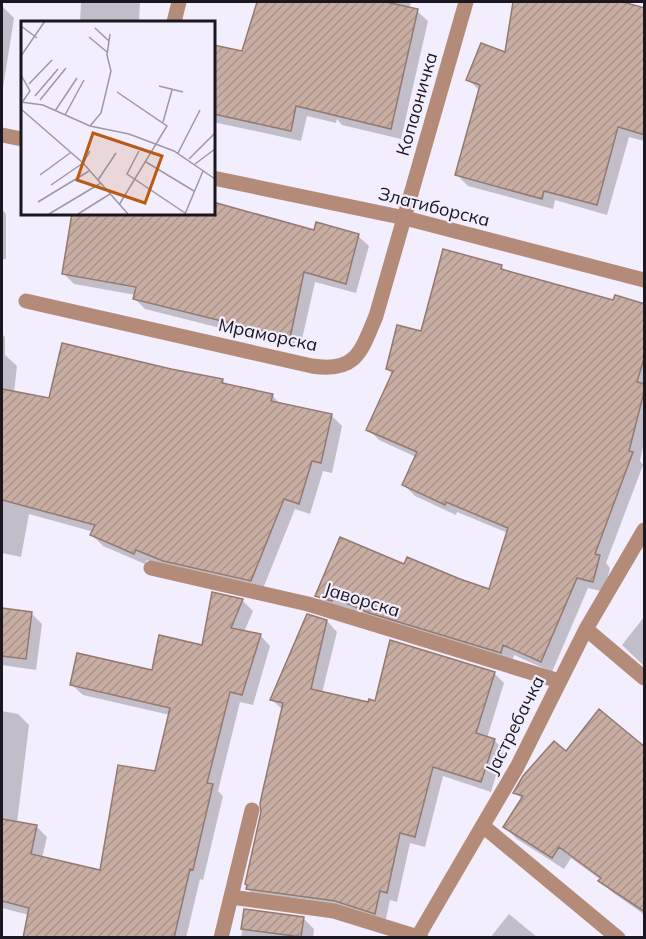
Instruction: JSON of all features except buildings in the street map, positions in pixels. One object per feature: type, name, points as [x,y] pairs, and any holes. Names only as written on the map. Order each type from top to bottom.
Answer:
[{"type":"street","points":[[174,21],[179,2]]},
{"type":"street","name":"Копаоничка","points":[[405,218],[466,2]]},
{"type":"street","points":[[2,135],[21,139]]},
{"type":"street","name":"Златиборска","points":[[214,178],[405,218],[645,280]]},
{"type":"street","name":"Мраморска","points":[[26,301],[312,366],[341,367],[351,361],[363,347],[376,316],[405,218]]},
{"type":"street","name":"Јастребачка","points":[[419,937],[517,767],[586,628],[645,530]]},
{"type":"street","name":"Јаворска","points":[[151,568],[308,604],[559,681]]},
{"type":"street","points":[[586,628],[645,678]]},
{"type":"street","points":[[221,938],[252,810]]},
{"type":"street","points":[[483,826],[618,938]]},
{"type":"street","points":[[231,897],[334,911],[419,937]]}]
